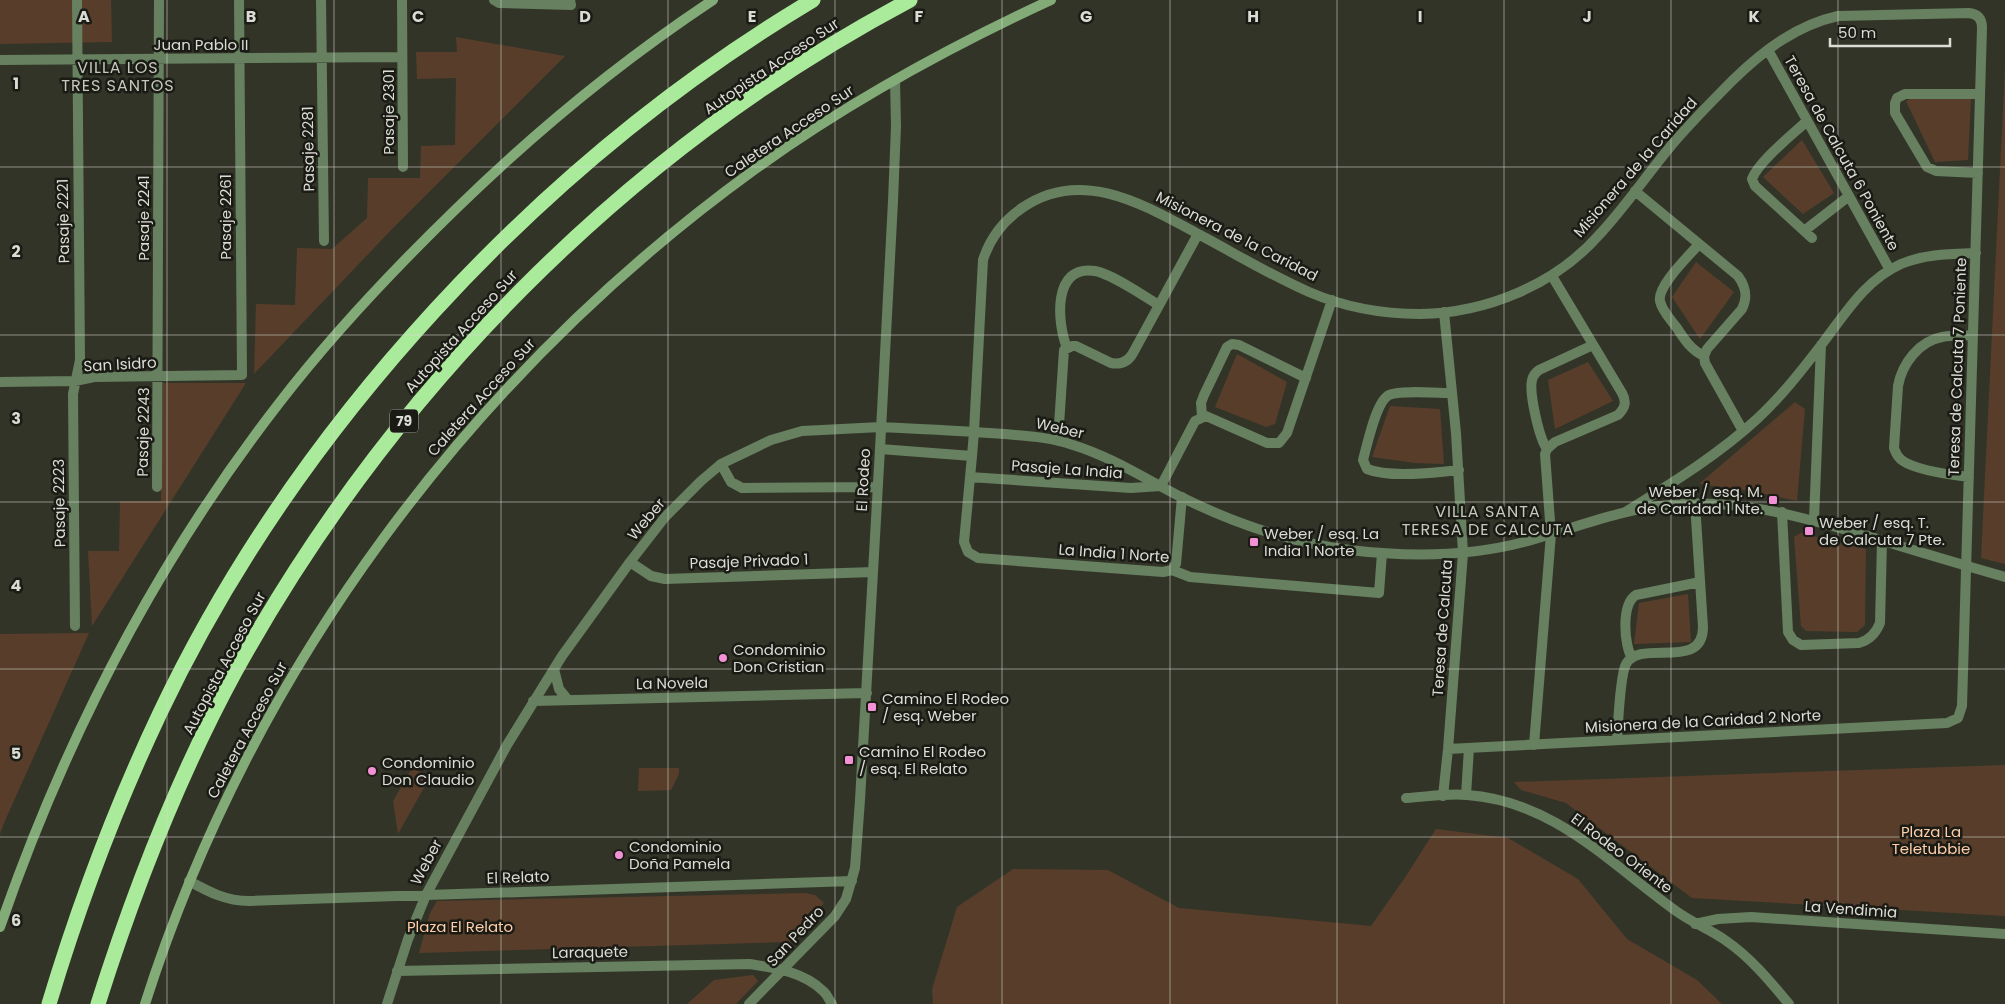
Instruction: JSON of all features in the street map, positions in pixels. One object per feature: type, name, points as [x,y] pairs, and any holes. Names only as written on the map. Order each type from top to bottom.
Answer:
[{"type":"highway","name":"Autopista Acceso Sur","points":[[49,1004],[76,915],[96,860],[160,712],[234,577],[274,515],[362,395],[429,317],[516,227],[562,185],[609,144],[700,74],[813,0]]},
{"type":"highway","name":"Autopista Acceso Sur","points":[[98,1004],[133,900],[155,846],[187,772],[234,675],[284,588],[312,544],[382,449],[436,382],[498,313],[563,250],[623,196],[713,124],[760,91],[856,30],[910,0]]},
{"type":"main road","points":[[0,928],[52,791],[105,679],[134,624],[192,528],[280,402],[330,341],[390,275],[481,184],[605,78],[713,0]]},
{"type":"main road","name":"Caletera Acceso Sur","points":[[145,1004],[165,943],[189,882],[242,770],[284,691],[323,626],[393,523],[478,419],[562,332],[674,231],[722,194],[785,149],[895,80],[973,38],[1051,0]]},
{"type":"street","name":"Pasaje 2221","points":[[76,381],[80,360],[77,0]]},
{"type":"street","name":"Pasaje 2241","points":[[158,376],[159,0]]},
{"type":"street","name":"Pasaje 2261","points":[[239,0],[242,375]]},
{"type":"street","name":"Pasaje 2281","points":[[320,0],[324,241]]},
{"type":"street","name":"Pasaje 2301","points":[[402,0],[403,167]]},
{"type":"street","points":[[494,0],[499,3],[571,5],[570,0]]},
{"type":"street","name":"Misionera de la Caridad","points":[[968,552],[964,536],[974,432],[983,260],[991,240],[1006,220],[1026,205],[1063,192],[1092,191],[1121,196],[1136,201],[1291,284],[1332,300],[1382,311],[1416,314],[1444,312],[1500,299],[1527,289],[1552,276],[1574,259],[1593,242],[1672,144],[1696,118],[1743,70],[1790,34],[1806,26],[1838,16],[1969,13],[1979,18]]},
{"type":"street","name":"Teresa de Calcuta 7 Poniente","points":[[1958,718],[1962,706],[1976,254],[1982,24],[1979,18]]},
{"type":"street","name":"Teresa de Calcuta 6 Poniente","points":[[1768,50],[1890,270]]},
{"type":"street","name":"Juan Pablo II","points":[[0,60],[402,57]]},
{"type":"street","name":"El Rodeo","points":[[852,881],[857,854],[874,572],[893,192],[895,80]]},
{"type":"street","points":[[1978,173],[1936,171],[1928,167],[1898,119],[1894,108],[1897,98],[1905,94],[1980,94]]},
{"type":"street","points":[[1807,122],[1772,153],[1752,179],[1755,186],[1808,234],[1849,196]]},
{"type":"street","points":[[1635,191],[1738,276],[1745,288],[1746,295],[1742,309],[1707,349],[1704,356],[1705,363],[1743,431]]},
{"type":"street","points":[[1058,440],[1063,354],[1067,348],[1076,346],[1111,363],[1116,364],[1127,361],[1198,234]]},
{"type":"street","points":[[1699,244],[1664,285],[1660,295],[1661,304],[1687,343],[1693,350],[1704,356]]},
{"type":"street","points":[[1627,511],[1687,473],[1743,431],[1774,402],[1854,301],[1876,279],[1901,264],[1926,256],[1976,254]]},
{"type":"street","points":[[1067,348],[1061,325],[1061,296],[1064,285],[1076,274],[1089,270],[1097,271],[1159,305]]},
{"type":"street","points":[[1534,745],[1551,534],[1545,460],[1547,449],[1555,442],[1618,414],[1624,406],[1622,393],[1552,276]]},
{"type":"street","points":[[1161,486],[1192,425],[1202,416],[1210,416],[1267,443],[1279,443],[1287,433],[1332,300]]},
{"type":"street","name":"Teresa de Calcuta","points":[[1443,796],[1462,553],[1458,470],[1444,312]]},
{"type":"street","points":[[1969,477],[1943,474],[1907,464],[1899,458],[1894,448],[1898,386],[1906,362],[1925,344],[1934,339],[1948,336],[1973,335]]},
{"type":"street","points":[[1202,416],[1201,403],[1204,395],[1229,345],[1236,344],[1306,378]]},
{"type":"street","points":[[1547,449],[1538,430],[1532,385],[1533,377],[1539,370],[1593,345]]},
{"type":"street","points":[[1814,520],[1821,345]]},
{"type":"street","name":"San Isidro","points":[[0,382],[76,381],[94,377],[242,375]]},
{"type":"street","name":"Pasaje 2243","points":[[157,487],[158,376]]},
{"type":"street","name":"Pasaje 2223","points":[[75,626],[73,394],[76,381]]},
{"type":"street","points":[[1452,393],[1398,393],[1386,396],[1380,405],[1362,460],[1367,470],[1384,472],[1427,473],[1458,470]]},
{"type":"street","name":"Weber","points":[[386,1004],[426,895],[486,782],[533,701],[630,562],[665,517],[721,464],[771,440],[802,431],[881,427],[974,432],[1058,440],[1108,459],[1182,497],[1242,524],[1274,534],[1346,549],[1382,554],[1462,553],[1523,542],[1627,511],[1695,503],[1737,505],[1782,512],[2005,578]]},
{"type":"street","points":[[880,449],[972,456]]},
{"type":"street","points":[[721,464],[731,482],[742,488],[878,487]]},
{"type":"street","name":"Pasaje La India","points":[[970,477],[1131,488],[1161,486]]},
{"type":"street","points":[[1172,570],[1177,560],[1182,497]]},
{"type":"street","points":[[1617,740],[1624,669],[1626,665],[1632,658],[1643,654],[1687,651],[1699,642],[1703,632],[1695,503]]},
{"type":"street","points":[[1782,512],[1788,632],[1793,640],[1801,645],[1859,643],[1874,634],[1880,622],[1882,541]]},
{"type":"street","name":"La India 1 Norte","points":[[968,552],[984,559],[1163,572],[1172,570],[1190,577],[1379,593],[1382,554]]},
{"type":"street","name":"Pasaje Privado 1","points":[[630,562],[646,574],[665,579],[874,572]]},
{"type":"street","points":[[1632,658],[1626,643],[1626,610],[1629,600],[1636,595],[1700,582]]},
{"type":"street","points":[[554,669],[559,689],[568,700]]},
{"type":"street","name":"La Novela","points":[[533,701],[867,693]]},
{"type":"street","name":"Misionera de la Caridad 2 Norte","points":[[1448,749],[1947,723],[1958,718]]},
{"type":"street","points":[[1466,795],[1469,748]]},
{"type":"street","name":"El Rodeo Oriente","points":[[1406,798],[1466,795],[1515,805],[1554,821],[1592,845],[1695,924],[1724,939],[1737,949],[1758,968],[1789,1004]]},
{"type":"street","name":"El Relato","points":[[189,882],[217,896],[242,901],[852,881]]},
{"type":"street","name":"San Pedro","points":[[749,1004],[835,916],[846,899],[852,881]]},
{"type":"street","name":"La Vendimia","points":[[1695,924],[1718,918],[1751,917],[2005,934]]},
{"type":"street","name":"Laraquete","points":[[397,971],[750,964],[784,970],[804,978],[824,991],[832,1004]]},
{"type":"green space","points":[[0,0],[111,0],[112,42],[0,44]]},
{"type":"green space","points":[[456,37],[565,56],[394,227],[254,374],[256,304],[295,305],[297,248],[332,249],[367,218],[368,178],[420,178],[421,146],[455,145],[456,78],[417,79],[416,52],[457,52]]},
{"type":"green space","points":[[2005,68],[2005,564],[1981,558]]},
{"type":"green space","points":[[1910,99],[1971,99],[1968,160],[1935,162],[1906,101]]},
{"type":"green space","points":[[1802,140],[1834,193],[1803,214],[1763,177]]},
{"type":"green space","points":[[1696,262],[1734,292],[1700,339],[1672,297]]},
{"type":"green space","points":[[1237,354],[1287,382],[1275,424],[1266,427],[1215,407]]},
{"type":"green space","points":[[1588,362],[1613,401],[1555,429],[1548,380]]},
{"type":"green space","points":[[163,383],[246,383],[92,626],[88,551],[119,551],[120,501],[161,501]]},
{"type":"green space","points":[[1795,402],[1805,409],[1797,501],[1751,491],[1699,484]]},
{"type":"green space","points":[[1390,406],[1440,409],[1444,464],[1415,463],[1372,457]]},
{"type":"green space","points":[[1801,533],[1866,549],[1865,625],[1857,632],[1806,631],[1801,626],[1794,537]]},
{"type":"green space","points":[[1688,594],[1691,642],[1634,644],[1639,603]]},
{"type":"green space","points":[[89,633],[4,823],[0,834],[0,634]]},
{"type":"green space","name":"Plaza La Teletubbie","points":[[2005,765],[2005,916],[1692,898],[1566,803],[1521,790],[1514,782]]},
{"type":"green space","points":[[412,768],[430,777],[398,834],[393,801]]},
{"type":"green space","points":[[639,768],[679,768],[679,774],[671,790],[638,791]]},
{"type":"green space","points":[[1436,829],[1508,838],[1578,879],[1627,939],[1697,980],[1722,1004],[933,1004],[932,989],[957,907],[1013,869],[1108,870],[1179,908],[1371,926]]},
{"type":"green space","name":"Plaza El Relato","points":[[805,893],[815,895],[824,903],[790,942],[419,953],[430,913],[437,901]]},
{"type":"green space","points":[[753,975],[758,981],[736,1004],[687,1004],[714,980]]},
{"type":"place","name":"Weber / esq. M. de Caridad 1 Nte.","points":[[1773,500]]},
{"type":"place","name":"Weber / esq. T. de Calcuta 7 Pte.","points":[[1809,531]]},
{"type":"place","name":"Weber / esq. La India 1 Norte","points":[[1254,542]]},
{"type":"place","name":"Condominio Don Cristian","points":[[723,658]]},
{"type":"place","name":"Camino El Rodeo / esq. Weber","points":[[872,707]]},
{"type":"place","name":"Camino El Rodeo / esq. El Relato","points":[[849,760]]},
{"type":"place","name":"Condominio Don Claudio","points":[[372,771]]},
{"type":"place","name":"Condominio Doña Pamela","points":[[619,855]]},
{"type":"district","name":"VILLA LOS TRES SANTOS","points":[[118,76]]},
{"type":"district","name":"VILLA SANTA TERESA DE CALCUTA","points":[[1488,520]]}]
